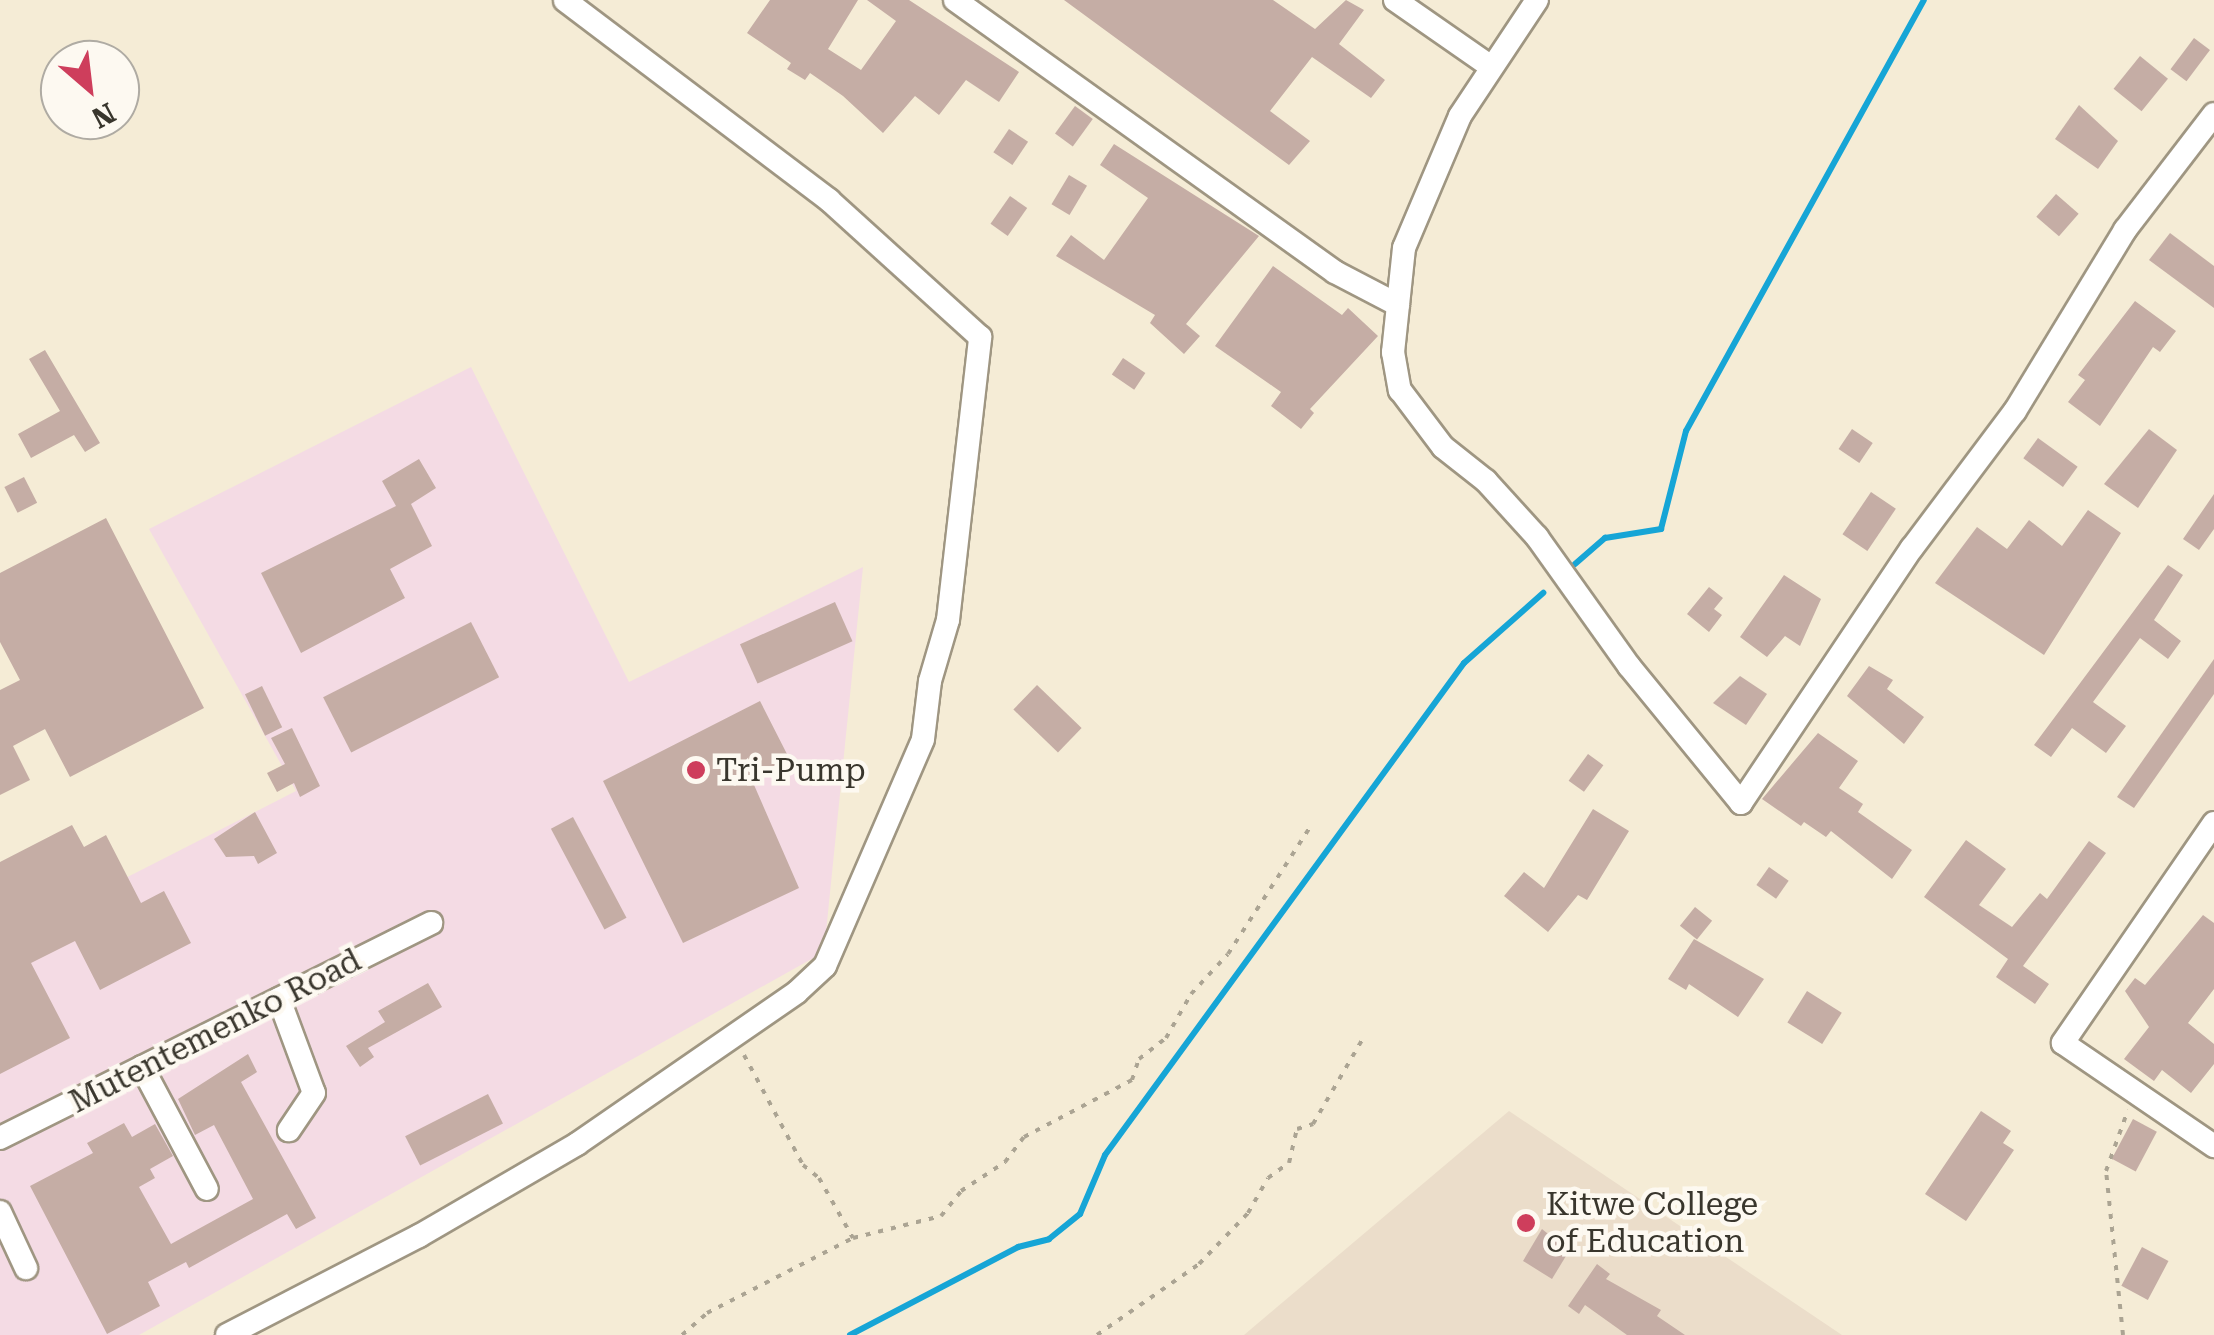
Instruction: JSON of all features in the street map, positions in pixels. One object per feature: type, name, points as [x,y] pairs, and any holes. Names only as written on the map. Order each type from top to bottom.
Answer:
[{"type":"street","points":[[227,1335],[419,1236],[577,1144],[739,1036],[825,966],[923,739],[930,681],[948,620],[980,337],[829,200],[565,0]]},
{"type":"street","points":[[956,0],[1334,272],[1398,306]]},
{"type":"street","points":[[1395,0],[1490,66]]},
{"type":"street","points":[[1537,0],[1490,66],[1432,174],[1404,248],[1393,352],[1400,390],[1420,423],[1537,537],[1618,652],[1740,804],[1868,610],[2015,411],[2124,230],[2214,114]]},
{"type":"street","points":[[2214,823],[2063,1043],[2214,1146]]},
{"type":"street","name":"Mutentemenko Road","points":[[0,1138],[431,923]]},
{"type":"street","points":[[278,999],[314,1093],[290,1130]]},
{"type":"street","points":[[142,1067],[206,1189]]},
{"type":"street","points":[[0,1212],[26,1268]]},
{"type":"path","points":[[682,1335],[707,1313],[853,1238],[941,1216],[1024,1136],[1132,1080],[1140,1059],[1166,1038],[1191,994],[1228,954],[1309,829]]},
{"type":"path","points":[[1097,1335],[1200,1264],[1248,1213],[1268,1178],[1289,1163],[1297,1129],[1313,1124],[1365,1035]]},
{"type":"path","points":[[739,1036],[804,1166],[819,1178],[853,1238]]},
{"type":"path","points":[[2123,1335],[2106,1171],[2136,1094]]},
{"type":"shaded area","points":[[471,367],[629,682],[863,567],[824,952],[139,1335],[0,1335],[0,942],[296,791],[149,529]]},
{"type":"shaded area","name":"Kitwe College of Education","points":[[1509,1111],[1842,1335],[1244,1335]]},
{"type":"building","points":[[770,0],[858,0],[828,49],[861,70],[896,21],[867,0],[909,0],[1019,72],[999,102],[966,80],[939,115],[915,96],[883,133],[843,96],[810,73],[805,80],[787,69],[791,63],[747,33]]},
{"type":"building","points":[[1064,0],[1273,0],[1315,29],[1346,0],[1364,10],[1339,44],[1385,80],[1371,98],[1312,57],[1270,111],[1310,141],[1289,165]]},
{"type":"building","points":[[2194,38],[2210,50],[2187,81],[2171,69]]},
{"type":"building","points":[[2140,56],[2168,79],[2142,111],[2114,89]]},
{"type":"building","points":[[2079,105],[2118,141],[2098,169],[2055,139]]},
{"type":"building","points":[[1075,106],[1093,119],[1073,146],[1055,134]]},
{"type":"building","points":[[1009,129],[1028,142],[1012,165],[993,152]]},
{"type":"building","points":[[1114,144],[1259,236],[1186,324],[1200,336],[1184,354],[1150,323],[1155,315],[1056,256],[1071,235],[1104,260],[1148,198],[1100,165]]},
{"type":"building","points":[[1069,175],[1087,186],[1069,215],[1051,204]]},
{"type":"building","points":[[2056,194],[2079,214],[2059,236],[2036,217]]},
{"type":"building","points":[[1010,196],[1027,208],[1008,236],[990,224]]},
{"type":"building","points":[[2170,233],[2214,266],[2214,308],[2149,260]]},
{"type":"building","points":[[1273,266],[1342,315],[1348,308],[1378,336],[1310,409],[1314,413],[1301,429],[1271,406],[1281,392],[1215,346]]},
{"type":"building","points":[[2135,301],[2176,331],[2160,352],[2153,347],[2100,426],[2068,402],[2085,380],[2078,375]]},
{"type":"building","points":[[45,350],[100,443],[85,452],[74,435],[31,458],[18,434],[60,411],[29,359]]},
{"type":"building","points":[[1123,358],[1145,373],[1134,390],[1112,375]]},
{"type":"building","points":[[1852,429],[1873,443],[1859,463],[1839,449]]},
{"type":"building","points":[[2149,429],[2177,450],[2138,508],[2104,484]]},
{"type":"building","points":[[2038,438],[2078,467],[2063,487],[2023,458]]},
{"type":"building","points":[[419,459],[436,488],[411,504],[432,546],[390,569],[405,598],[301,653],[261,573],[396,506],[382,481]]},
{"type":"building","points":[[24,477],[37,503],[18,513],[4,487]]},
{"type":"building","points":[[1871,492],[1896,509],[1867,551],[1842,534]]},
{"type":"building","points":[[2214,494],[2214,529],[2199,550],[2183,539]]},
{"type":"building","points":[[2088,510],[2121,533],[2044,655],[1935,583],[1977,527],[2007,549],[2029,520],[2062,546]]},
{"type":"building","points":[[106,518],[204,708],[70,777],[45,729],[13,746],[30,780],[0,795],[0,690],[20,680],[0,642],[0,573]]},
{"type":"building","points":[[2168,565],[2183,575],[2154,620],[2181,641],[2168,659],[2140,638],[2093,702],[2126,726],[2106,753],[2072,728],[2051,757],[2034,745]]},
{"type":"building","points":[[1784,575],[1821,599],[1800,646],[1785,636],[1767,657],[1740,637]]},
{"type":"building","points":[[1709,587],[1723,598],[1714,609],[1722,615],[1709,632],[1687,614]]},
{"type":"building","points":[[835,602],[852,641],[757,684],[740,644]]},
{"type":"building","points":[[471,622],[499,677],[351,753],[323,697]]},
{"type":"building","points":[[2214,659],[2214,694],[2134,808],[2117,797]]},
{"type":"building","points":[[1869,666],[1893,680],[1887,689],[1924,717],[1904,744],[1847,696]]},
{"type":"building","points":[[1740,676],[1767,694],[1746,725],[1713,703]]},
{"type":"building","points":[[1037,685],[1082,728],[1058,753],[1013,709]]},
{"type":"building","points":[[262,686],[282,727],[265,736],[245,694]]},
{"type":"building","points":[[760,701],[789,758],[751,778],[799,888],[683,943],[603,781]]},
{"type":"building","points":[[292,728],[320,786],[300,797],[294,783],[277,792],[267,773],[285,764],[271,738]]},
{"type":"building","points":[[1818,733],[1858,761],[1839,788],[1863,804],[1858,812],[1912,850],[1892,879],[1831,831],[1826,837],[1804,822],[1801,826],[1762,799]]},
{"type":"building","points":[[1588,754],[1603,765],[1584,792],[1569,781]]},
{"type":"building","points":[[1593,809],[1629,831],[1587,900],[1578,895],[1548,932],[1504,896],[1524,872],[1544,888]]},
{"type":"building","points":[[255,812],[277,853],[258,864],[254,856],[226,857],[214,839]]},
{"type":"building","points":[[573,817],[627,918],[604,929],[551,829]]},
{"type":"building","points":[[72,825],[84,847],[106,835],[141,903],[164,891],[191,943],[100,990],[75,941],[31,963],[70,1038],[0,1074],[0,862]]},
{"type":"building","points":[[1966,840],[2006,869],[1979,905],[2012,927],[2040,893],[2047,899],[2089,841],[2106,853],[2023,966],[2049,984],[2035,1004],[1996,977],[2008,959],[1924,897]]},
{"type":"building","points":[[1769,867],[1789,881],[1776,899],[1756,885]]},
{"type":"building","points":[[1695,907],[1712,921],[1697,939],[1680,926]]},
{"type":"building","points":[[2203,915],[2214,923],[2214,989],[2188,1023],[2214,1044],[2214,1064],[2191,1093],[2162,1070],[2154,1081],[2124,1059],[2149,1027],[2125,991],[2135,978],[2145,985]]},
{"type":"building","points":[[1694,939],[1764,979],[1738,1017],[1689,984],[1686,990],[1668,979]]},
{"type":"building","points":[[428,983],[442,1007],[368,1048],[374,1057],[360,1067],[346,1046],[385,1022],[378,1011]]},
{"type":"building","points":[[1807,991],[1842,1013],[1822,1044],[1787,1022]]},
{"type":"building","points":[[248,1054],[257,1072],[241,1082],[316,1218],[296,1229],[287,1214],[189,1268],[186,1262],[148,1282],[160,1306],[107,1334],[30,1186],[93,1153],[87,1143],[124,1123],[132,1137],[155,1124],[173,1156],[150,1169],[155,1178],[139,1187],[171,1244],[253,1199],[214,1125],[195,1135],[178,1099]]},
{"type":"building","points":[[488,1094],[503,1123],[420,1166],[405,1136]]},
{"type":"building","points":[[1981,1111],[2011,1131],[2003,1143],[2014,1150],[1966,1221],[1925,1194]]},
{"type":"building","points":[[2133,1119],[2157,1132],[2136,1171],[2112,1159]]},
{"type":"building","points":[[1542,1229],[1569,1251],[1552,1279],[1523,1261]]},
{"type":"building","points":[[2142,1247],[2168,1261],[2148,1300],[2121,1286]]},
{"type":"building","points":[[1597,1264],[1610,1274],[1606,1279],[1661,1310],[1657,1316],[1685,1335],[1627,1335],[1585,1305],[1579,1314],[1568,1306]]},
{"type":"waterway","points":[[1575,564],[1605,538],[1661,529],[1686,431],[1924,0]]},
{"type":"waterway","points":[[850,1335],[1018,1247],[1049,1239],[1080,1214],[1105,1155],[1464,663],[1543,593]]},
{"type":"place","name":"Tri-Pump","points":[[696,770]]},
{"type":"place","name":"Kitwe College of Education","points":[[1526,1223]]}]
